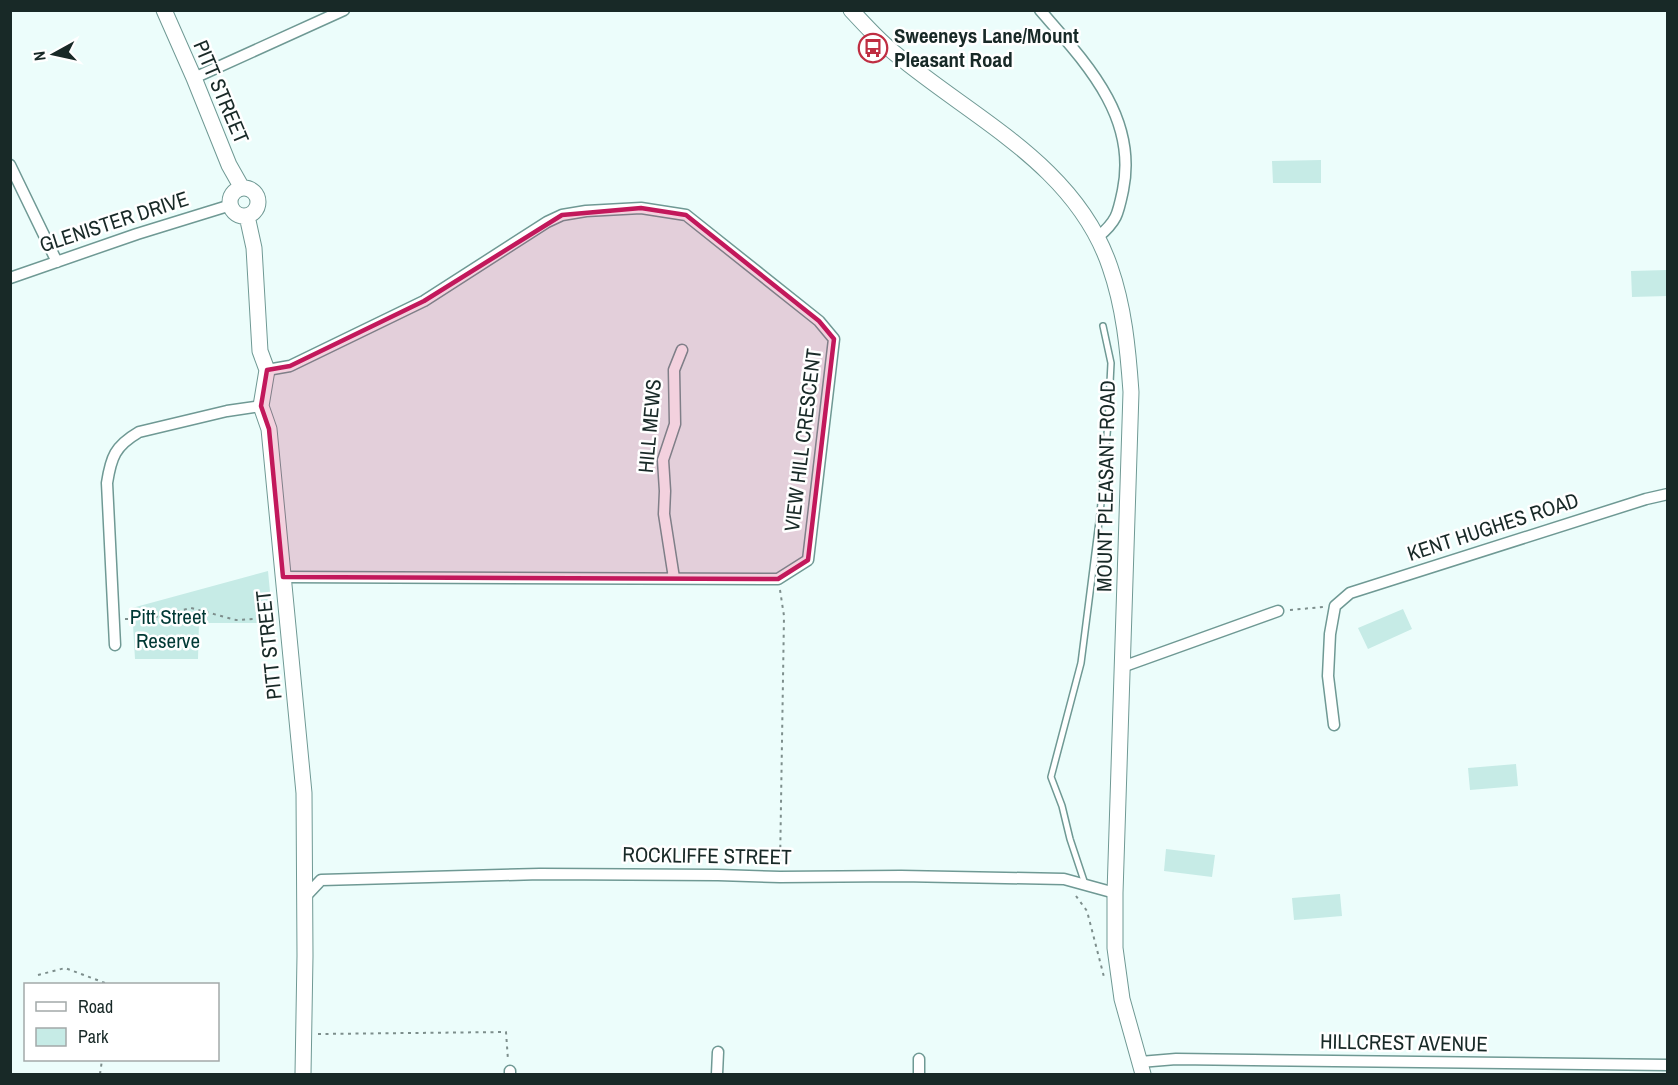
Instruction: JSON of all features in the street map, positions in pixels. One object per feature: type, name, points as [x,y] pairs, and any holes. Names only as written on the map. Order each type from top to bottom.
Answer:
[{"type":"street","name":"PITT STREET","points":[[164,10],[229,165],[242,188]]},
{"type":"street","points":[[194,78],[344,10]]},
{"type":"street","name":"MOUNT PLEASANT ROAD","points":[[851,10],[897,55],[1017,144],[1065,188],[1098,237],[1110,265],[1119,296],[1128,344],[1131,392],[1115,948],[1122,999],[1141,1068]]},
{"type":"street","points":[[1040,10],[1086,63],[1108,98],[1123,134],[1126,178],[1121,200],[1114,222],[1098,237]]},
{"type":"street","points":[[10,165],[57,262]]},
{"type":"street","points":[[242,188],[252,190],[258,199],[256,210],[247,216],[237,214],[231,205],[233,194],[242,188]]},
{"type":"street","name":"GLENISTER DRIVE","points":[[10,278],[231,205]]},
{"type":"street","name":"VIEW HILL CRESCENT","points":[[267,370],[290,366],[424,301],[547,222],[562,215],[586,211],[640,208],[686,215],[819,321],[834,339],[808,560],[778,579]]},
{"type":"street","name":"PITT STREET","points":[[247,216],[254,248],[260,351],[267,370],[261,406],[269,429],[304,793],[303,1074]]},
{"type":"street","name":"HILL MEWS","points":[[675,578],[664,514],[663,460],[675,424],[675,370],[682,350]]},
{"type":"street","points":[[116,645],[107,483],[116,451],[126,440],[139,432],[227,411],[261,406]]},
{"type":"street","name":"KENT HUGHES ROAD","points":[[1335,606],[1350,593],[1668,494]]},
{"type":"street","points":[[283,577],[778,579]]},
{"type":"street","points":[[1334,725],[1328,676],[1330,634],[1335,606]]},
{"type":"street","points":[[1122,667],[1278,611]]},
{"type":"street","name":"ROCKLIFFE STREET","points":[[304,898],[321,880],[540,874],[1064,879],[1115,893]]},
{"type":"street","points":[[717,1074],[718,1052]]},
{"type":"street","points":[[919,1059],[919,1074]]},
{"type":"street","name":"HILLCREST AVENUE","points":[[1141,1068],[1176,1059],[1644,1070],[1668,1065]]},
{"type":"lane","points":[[1085,885],[1051,777],[1082,663],[1100,514],[1111,363],[1103,326]]},
{"type":"path","points":[[778,579],[784,616],[780,877]]},
{"type":"path","points":[[1278,611],[1335,606]]},
{"type":"path","points":[[114,619],[147,619],[191,608],[236,620],[287,617]]},
{"type":"path","points":[[1064,879],[1087,911],[1106,987]]},
{"type":"path","points":[[38,975],[64,968],[105,983]]},
{"type":"path","points":[[304,1034],[506,1032],[510,1073]]},
{"type":"highlighted area","points":[[641,208],[686,215],[819,321],[834,339],[808,560],[778,579],[283,577],[269,429],[261,406],[267,370],[290,366],[424,301],[562,215]]},
{"type":"green space","points":[[1321,160],[1321,183],[1273,183],[1272,161]]},
{"type":"green space","points":[[1667,270],[1667,296],[1632,297],[1631,271]]},
{"type":"green space","name":"Pitt Street Reserve","points":[[268,571],[273,623],[199,623],[198,659],[135,659],[132,608]]},
{"type":"green space","points":[[1403,609],[1412,629],[1368,649],[1358,628]]},
{"type":"green space","points":[[1516,764],[1518,786],[1470,790],[1468,768]]},
{"type":"green space","points":[[1166,849],[1215,855],[1212,877],[1164,871]]},
{"type":"green space","points":[[1340,894],[1342,916],[1294,920],[1292,898]]},
{"type":"place","name":"Sweeneys Lane/Mount Pleasant Road","points":[[873,48]]}]
